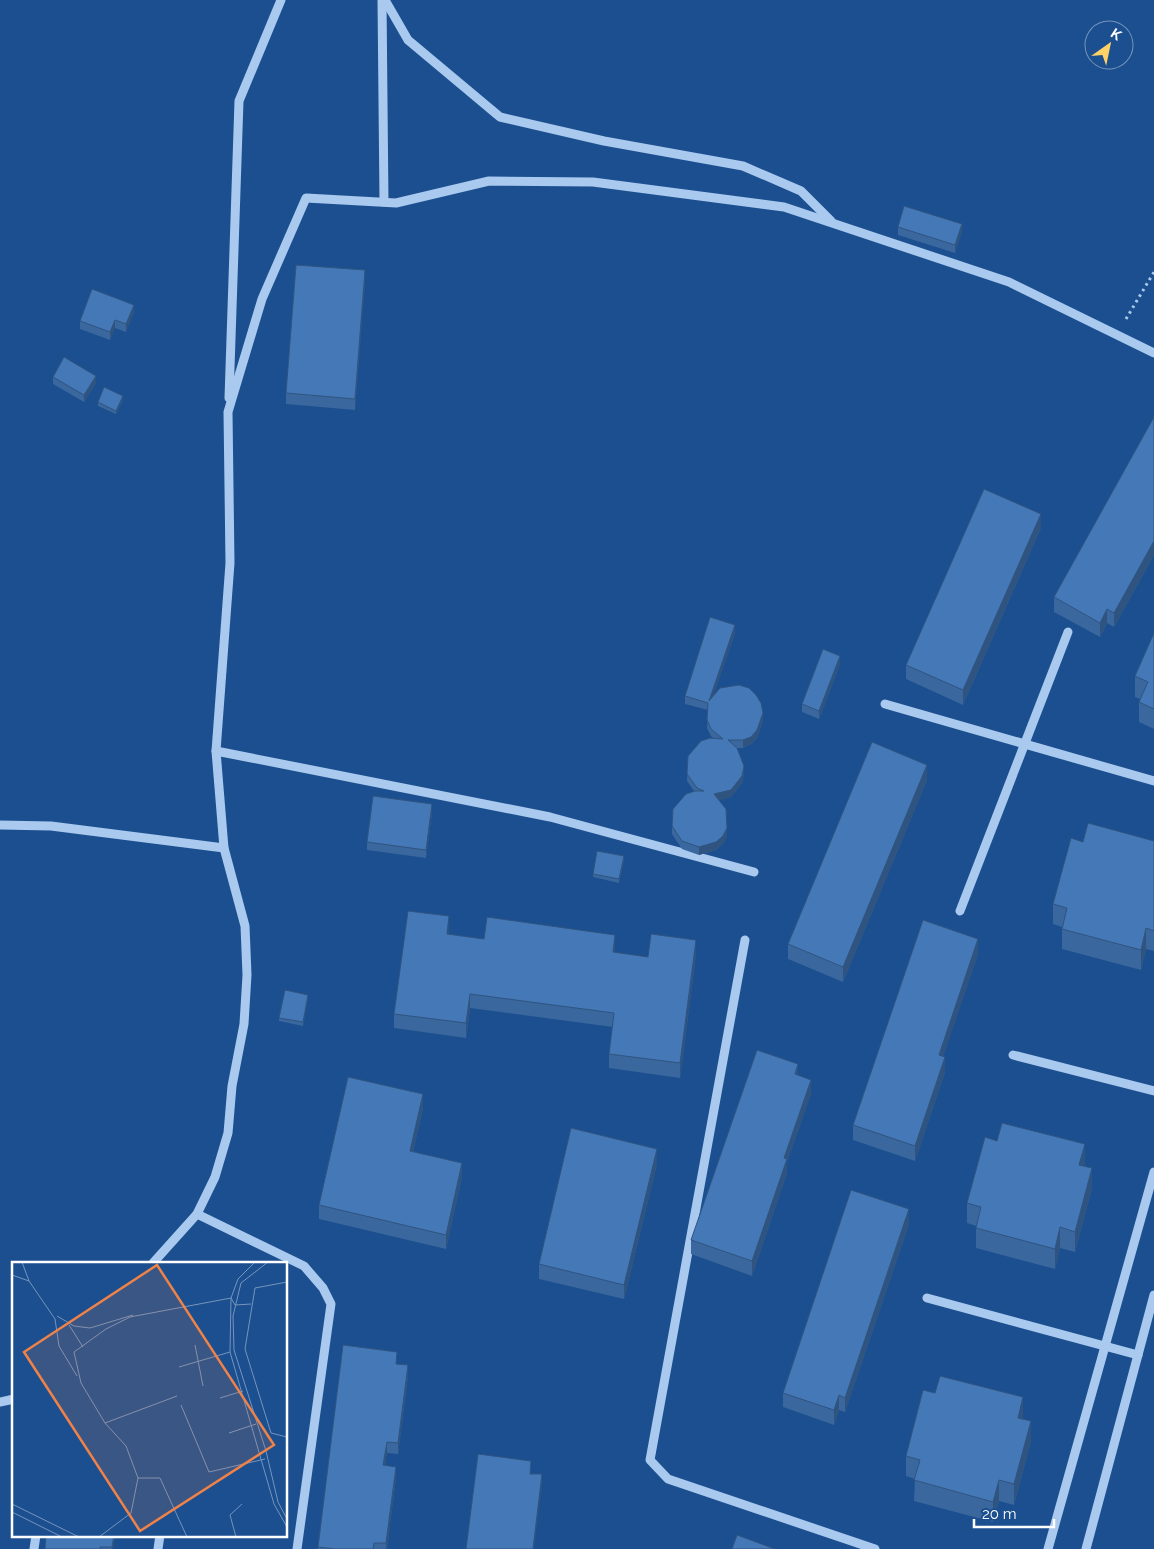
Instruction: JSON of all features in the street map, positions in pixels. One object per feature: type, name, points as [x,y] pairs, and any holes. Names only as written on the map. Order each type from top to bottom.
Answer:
[{"type":"street","points":[[154,1262],[197,1214],[215,1177],[228,1134],[232,1086],[245,1014],[247,975],[245,926],[224,848],[216,751],[230,563],[228,412],[239,101],[282,0]]},
{"type":"street","points":[[383,0],[384,202]]},
{"type":"street","points":[[383,0],[408,40],[500,118],[604,141],[742,166],[801,191],[833,223]]},
{"type":"street","points":[[228,412],[262,299],[306,198],[396,203],[489,181],[592,182],[784,207],[1009,282],[1154,353]]},
{"type":"street","points":[[960,911],[1068,632]]},
{"type":"street","points":[[885,704],[1154,781]]},
{"type":"street","points":[[216,751],[550,817],[754,872]]},
{"type":"street","points":[[0,826],[51,826],[224,848]]},
{"type":"street","points":[[746,940],[650,1460],[668,1479],[875,1549]]},
{"type":"street","points":[[1012,1054],[1154,1091]]},
{"type":"street","points":[[1048,1549],[1107,1345],[1154,1172]]},
{"type":"street","points":[[197,1214],[304,1266],[323,1288],[331,1304],[297,1549]]},
{"type":"street","points":[[1086,1549],[1154,1295]]},
{"type":"street","points":[[927,1298],[1107,1345],[1138,1355]]},
{"type":"street","points":[[34,1549],[36,1536]]},
{"type":"street","points":[[158,1549],[160,1536]]},
{"type":"path","points":[[1116,334],[1154,272]]},
{"type":"building","points":[[904,206],[962,224],[955,245],[898,227]]},
{"type":"building","points":[[296,265],[365,270],[355,399],[286,393]]},
{"type":"building","points":[[92,289],[134,305],[126,324],[115,320],[110,332],[80,321]]},
{"type":"building","points":[[64,357],[96,376],[84,395],[53,377]]},
{"type":"building","points":[[104,387],[123,396],[116,411],[98,402]]},
{"type":"building","points":[[1154,417],[1154,541],[1114,613],[1107,609],[1100,623],[1054,597]]},
{"type":"building","points":[[984,489],[1041,514],[963,690],[906,665]]},
{"type":"building","points":[[710,617],[735,625],[709,701],[720,688],[739,685],[749,688],[756,695],[761,703],[763,713],[757,730],[751,737],[743,740],[728,740],[737,748],[744,766],[742,776],[731,790],[714,794],[726,809],[727,828],[723,836],[716,842],[699,847],[682,841],[672,826],[673,809],[686,794],[704,791],[697,788],[687,774],[688,756],[701,741],[710,738],[723,739],[711,729],[707,720],[708,703],[685,696]]},
{"type":"building","points":[[1154,633],[1154,709],[1139,702],[1148,682],[1135,676]]},
{"type":"building","points":[[823,649],[840,656],[819,711],[802,704]]},
{"type":"building","points":[[872,742],[927,765],[843,967],[788,944]]},
{"type":"building","points":[[373,796],[432,804],[426,850],[367,842]]},
{"type":"building","points":[[1088,823],[1154,841],[1154,931],[1146,928],[1141,950],[1062,929],[1067,908],[1053,904],[1071,838],[1083,842]]},
{"type":"building","points":[[597,851],[624,856],[619,879],[593,874]]},
{"type":"building","points":[[408,911],[449,916],[447,934],[484,939],[487,917],[615,935],[613,952],[648,957],[651,934],[696,940],[680,1063],[609,1054],[614,1013],[470,994],[466,1023],[394,1014]]},
{"type":"building","points":[[923,920],[978,939],[939,1055],[945,1057],[915,1146],[853,1125]]},
{"type":"building","points":[[285,990],[308,995],[303,1022],[279,1018]]},
{"type":"building","points":[[757,1050],[798,1064],[795,1074],[811,1080],[784,1158],[787,1159],[752,1261],[691,1240]]},
{"type":"building","points":[[348,1077],[423,1094],[410,1151],[462,1163],[446,1235],[319,1205]]},
{"type":"building","points":[[1002,1123],[1085,1144],[1079,1165],[1092,1168],[1075,1232],[1060,1227],[1055,1249],[976,1228],[981,1207],[967,1203],[985,1137],[997,1141]]},
{"type":"building","points":[[571,1128],[657,1149],[624,1285],[539,1264]]},
{"type":"building","points":[[851,1190],[909,1209],[845,1398],[839,1395],[834,1410],[783,1393]]},
{"type":"building","points":[[343,1345],[397,1352],[396,1364],[408,1365],[398,1443],[387,1442],[383,1465],[396,1467],[386,1543],[374,1543],[373,1549],[318,1547]]},
{"type":"building","points":[[940,1376],[1023,1397],[1018,1418],[1031,1421],[1014,1484],[999,1480],[993,1502],[914,1480],[920,1460],[906,1456],[923,1390],[935,1393]]},
{"type":"building","points":[[478,1454],[531,1461],[530,1474],[542,1474],[533,1549],[466,1549]]},
{"type":"building","points":[[737,1535],[775,1549],[732,1549]]},
{"type":"building","points":[[46,1536],[114,1536],[112,1547],[100,1547],[100,1549],[45,1549]]}]
